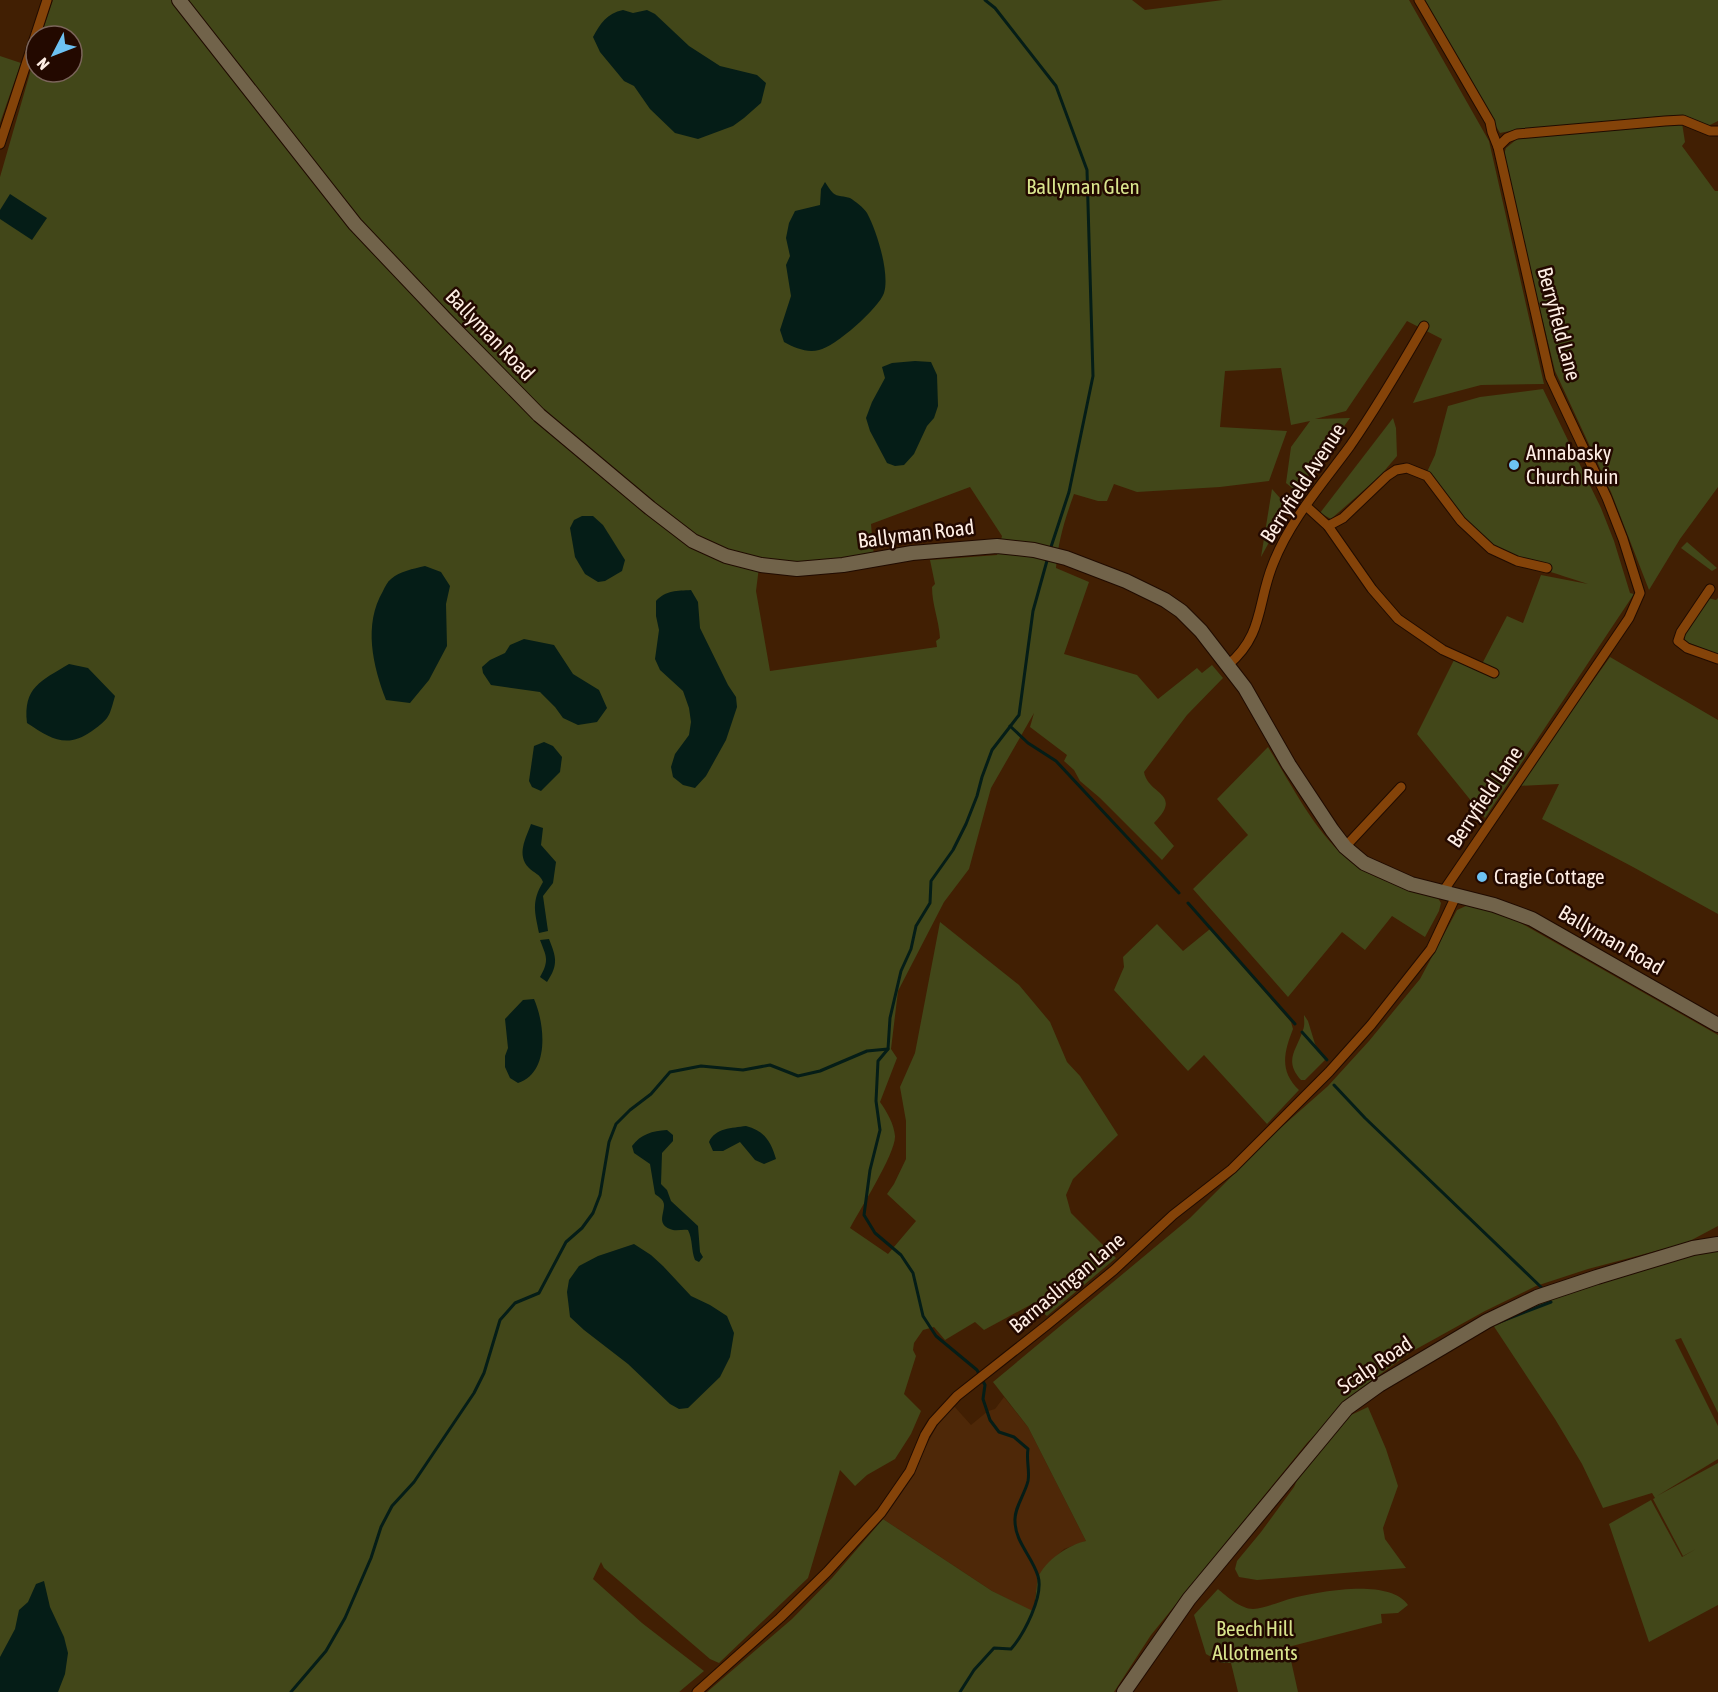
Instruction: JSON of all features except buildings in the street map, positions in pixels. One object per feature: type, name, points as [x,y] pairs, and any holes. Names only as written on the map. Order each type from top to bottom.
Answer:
[{"type":"street","points":[[0,144],[46,0]]},
{"type":"street","name":"Ballyman Road","points":[[178,0],[355,224],[446,321],[539,415],[693,541],[726,556],[760,565],[797,569],[843,566],[912,553],[997,546],[1034,550],[1104,571],[1164,600],[1180,611],[1201,631],[1245,688],[1289,765],[1345,847],[1364,863],[1411,884],[1494,904],[1532,919],[1718,1025]]},
{"type":"street","name":"Berryfield Lane","points":[[1419,0],[1490,122],[1498,147],[1550,377],[1607,498],[1640,593],[1629,618],[1449,894]]},
{"type":"street","points":[[1498,147],[1507,138],[1517,134],[1665,121],[1683,120],[1710,131],[1718,131]]},
{"type":"street","name":"Berryfield Avenue","points":[[1228,665],[1248,645],[1257,625],[1273,563],[1292,527],[1366,420],[1424,326]]},
{"type":"street","points":[[1328,526],[1343,518],[1387,476],[1396,470],[1407,468],[1427,476],[1461,521],[1491,549],[1517,561],[1547,568]]},
{"type":"street","points":[[1306,506],[1328,526],[1372,589],[1398,619],[1443,650],[1494,673]]},
{"type":"street","points":[[1710,589],[1681,632],[1678,641],[1687,648],[1718,659]]},
{"type":"street","points":[[1345,847],[1401,787]]},
{"type":"street","name":"Barnaslingan Lane","points":[[697,1692],[780,1618],[827,1572],[881,1513],[910,1471],[933,1422],[957,1396],[1106,1277],[1173,1215],[1232,1169],[1329,1072],[1371,1025],[1431,949],[1449,894]]},
{"type":"street","points":[[1693,1248],[1718,1237]]},
{"type":"street","points":[[1693,1248],[1718,1244]]},
{"type":"street","name":"Scalp Road","points":[[1124,1692],[1189,1599],[1347,1408],[1362,1396],[1440,1348],[1537,1297],[1693,1248]]},
{"type":"shaded area","points":[[1004,1397],[1028,1427],[1086,1541],[1064,1549],[1038,1578],[1033,1612],[992,1591],[883,1519],[907,1483],[936,1427],[953,1405],[971,1425],[988,1411],[995,1409]]},
{"type":"green space","name":"Ballyman Glen","points":[[53,0],[1132,0],[1145,10],[1223,0],[1409,0],[1489,141],[1544,384],[1481,385],[1413,403],[1442,339],[1407,321],[1346,411],[1315,419],[1350,418],[1297,492],[1286,483],[1291,447],[1310,421],[1291,425],[1281,368],[1225,371],[1220,427],[1287,431],[1269,481],[1220,487],[1137,492],[1114,484],[1107,501],[1098,501],[1074,494],[1062,530],[1056,568],[1089,582],[1064,654],[1137,675],[1158,699],[1197,668],[1202,673],[1212,665],[1223,678],[1187,715],[1144,772],[1147,780],[1165,800],[1166,806],[1154,823],[1174,846],[1162,860],[1080,781],[1074,770],[1064,761],[1067,755],[1030,727],[1034,713],[991,788],[969,869],[944,902],[898,991],[891,1049],[897,1058],[880,1102],[893,1127],[894,1144],[884,1168],[850,1228],[888,1254],[916,1221],[887,1194],[906,1159],[906,1121],[900,1087],[915,1053],[940,922],[1019,985],[1050,1022],[1067,1062],[1080,1076],[1118,1135],[1073,1179],[1066,1195],[1071,1213],[1116,1258],[1047,1316],[1032,1304],[984,1330],[975,1322],[945,1340],[934,1327],[923,1330],[914,1343],[913,1350],[916,1356],[904,1394],[921,1411],[911,1434],[895,1459],[867,1475],[855,1486],[840,1470],[808,1578],[719,1663],[710,1659],[604,1568],[601,1562],[593,1579],[642,1623],[704,1671],[679,1692],[0,1692],[0,177],[27,84],[84,84],[84,24],[45,24]],"holes":[[[970,487],[1002,536],[997,555],[930,560],[935,584],[932,587],[933,600],[940,638],[936,641],[937,647],[770,671],[756,591],[759,567],[874,557],[871,524]]]},
{"type":"green space","points":[[1421,0],[1718,0],[1718,121],[1706,127],[1682,115],[1520,129],[1500,133]]},
{"type":"green space","points":[[0,56],[21,63],[0,123]]},
{"type":"green space","points":[[1682,123],[1685,142],[1682,146],[1715,191],[1718,191],[1718,487],[1680,539],[1649,590],[1611,492],[1555,371],[1503,157],[1506,148],[1517,139]]},
{"type":"green space","points":[[1543,389],[1601,508],[1630,593],[1634,594],[1485,818],[1417,734],[1454,660],[1482,664],[1507,616],[1523,623],[1541,575],[1588,584],[1528,564],[1486,541],[1468,523],[1427,472],[1435,455],[1448,406],[1480,397]]},
{"type":"green space","points":[[1393,418],[1396,428],[1397,456],[1380,476],[1331,519],[1320,513]]},
{"type":"green space","points":[[1272,489],[1288,507],[1261,557]]},
{"type":"green space","points":[[1687,542],[1717,568],[1712,571],[1681,548]]},
{"type":"green space","points":[[1708,598],[1716,600],[1718,598],[1718,654],[1689,643],[1685,640],[1684,635]]},
{"type":"green space","points":[[1610,657],[1718,720],[1718,914],[1542,819],[1559,784],[1518,786]]},
{"type":"green space","points":[[1268,747],[1308,813],[1346,858],[1377,878],[1431,895],[1438,898],[1441,903],[1425,937],[1392,916],[1365,950],[1342,932],[1288,997],[1193,889],[1248,835],[1217,799]]},
{"type":"green space","points":[[1468,905],[1512,918],[1718,1035],[1718,1226],[1686,1243],[1588,1269],[1536,1286],[1411,1352],[1360,1389],[1307,1443],[1151,1635],[1114,1692],[707,1692],[792,1619],[832,1578],[883,1519],[992,1591],[1033,1611],[1038,1578],[1046,1565],[1065,1550],[1086,1541],[1028,1427],[993,1382],[1190,1218],[1277,1131],[1328,1086],[1420,979],[1457,910]]},
{"type":"green space","points":[[1157,924],[1183,951],[1210,929],[1291,1022],[1293,1029],[1285,1061],[1288,1076],[1299,1090],[1267,1124],[1204,1055],[1188,1071],[1114,990],[1124,967],[1123,957]]},
{"type":"green space","points":[[1304,1015],[1315,1044],[1325,1060],[1305,1080],[1301,1080],[1292,1061],[1304,1028]]},
{"type":"green space","points":[[1718,1248],[1718,1413],[1681,1338],[1675,1340],[1718,1426],[1718,1459],[1657,1496],[1718,1463],[1718,1605],[1649,1642],[1609,1524],[1651,1500],[1682,1557],[1696,1549],[1683,1556],[1652,1493],[1603,1508],[1582,1464],[1555,1419],[1493,1325],[1531,1306],[1602,1281]]},
{"type":"green space","points":[[1368,1407],[1386,1449],[1398,1486],[1383,1528],[1385,1539],[1406,1568],[1257,1580],[1239,1577],[1235,1569],[1237,1561],[1294,1487],[1300,1473],[1351,1415]]},
{"type":"green space","name":"Beech Hill Allotments","points":[[1218,1589],[1239,1605],[1253,1609],[1305,1595],[1354,1589],[1386,1592],[1399,1597],[1408,1605],[1398,1613],[1381,1614],[1382,1623],[1288,1647],[1298,1692],[1238,1692],[1231,1663],[1222,1663],[1206,1654],[1194,1615]]},
{"type":"water","points":[[623,10],[633,13],[647,10],[655,14],[689,46],[720,66],[757,75],[766,83],[761,103],[733,126],[698,139],[675,133],[650,109],[634,86],[624,81],[600,52],[593,37],[605,20]]},
{"type":"water","points":[[825,182],[835,194],[850,198],[867,213],[882,253],[885,285],[880,300],[856,326],[826,347],[810,351],[784,342],[780,330],[791,296],[786,265],[790,256],[786,238],[789,223],[795,211],[820,205],[821,189]]},
{"type":"water","points":[[10,194],[47,218],[32,240],[0,219],[0,210]]},
{"type":"water","points":[[931,362],[937,375],[938,406],[914,454],[904,465],[895,466],[887,463],[870,431],[866,418],[885,378],[882,367],[892,363]]},
{"type":"water","points":[[582,516],[593,516],[603,525],[625,560],[622,571],[605,581],[598,582],[585,574],[575,557],[570,528],[574,520]]},
{"type":"water","points":[[425,566],[441,572],[450,586],[446,604],[447,646],[429,680],[410,703],[386,700],[377,673],[372,646],[373,618],[377,604],[391,579],[403,572]]},
{"type":"water","points":[[691,590],[698,602],[700,628],[736,697],[737,707],[726,740],[706,776],[695,788],[683,785],[673,777],[671,767],[675,754],[689,735],[691,722],[689,708],[683,691],[660,670],[655,659],[659,630],[656,601],[668,593]]},
{"type":"water","points":[[524,639],[554,645],[573,674],[599,690],[607,708],[597,722],[578,725],[563,718],[540,692],[491,685],[482,667],[490,660],[505,653],[510,645]]},
{"type":"water","points":[[69,664],[88,668],[115,696],[106,720],[83,736],[67,741],[44,734],[27,723],[27,711],[28,701],[36,686]]},
{"type":"water","points":[[544,742],[553,746],[562,757],[560,772],[541,791],[532,787],[529,781],[534,746]]},
{"type":"water","points":[[531,824],[543,828],[541,845],[556,862],[553,883],[543,896],[548,931],[539,933],[535,901],[543,882],[523,858],[525,841]]},
{"type":"water","points":[[549,939],[555,965],[547,982],[540,977],[546,958],[540,940]]},
{"type":"water","points":[[534,999],[541,1021],[540,1059],[536,1069],[528,1078],[518,1083],[510,1078],[505,1067],[508,1048],[505,1019],[523,1000]]},
{"type":"water","points":[[746,1126],[763,1134],[772,1147],[776,1159],[764,1164],[755,1160],[740,1142],[723,1151],[713,1151],[709,1142],[715,1134]]},
{"type":"water","points":[[667,1130],[673,1135],[673,1141],[662,1153],[661,1184],[667,1190],[671,1201],[698,1226],[700,1252],[703,1257],[699,1262],[695,1260],[688,1230],[673,1230],[664,1225],[662,1219],[664,1203],[655,1194],[650,1164],[634,1153],[632,1146],[647,1134]]},
{"type":"water","points":[[634,1244],[651,1255],[691,1296],[727,1316],[734,1333],[730,1357],[720,1377],[688,1408],[679,1409],[670,1404],[628,1364],[570,1317],[567,1292],[569,1280],[579,1266],[598,1256]]},
{"type":"water","points":[[44,1581],[50,1607],[64,1637],[68,1653],[65,1674],[58,1692],[0,1692],[0,1657],[15,1629],[19,1610],[28,1602],[36,1584]]},
{"type":"waterway","points":[[985,0],[995,8],[1056,86],[1087,170],[1093,376],[1069,492],[1050,550]]},
{"type":"waterway","points":[[960,1692],[974,1670],[994,1648],[1011,1649],[1022,1634],[1036,1604],[1038,1576],[1018,1536],[1015,1521],[1016,1511],[1028,1481],[1028,1449],[1014,1437],[999,1432],[990,1420],[983,1399],[985,1385],[977,1370],[936,1336],[923,1316],[913,1273],[901,1255],[875,1233],[864,1215],[870,1170],[880,1130],[876,1101],[878,1061],[888,1049],[890,1018],[901,971],[911,949],[916,926],[930,903],[931,881],[953,850],[966,824],[992,750],[1019,715],[1033,611],[1048,557]]},
{"type":"waterway","points":[[1010,726],[1028,743],[1056,761],[1179,893]]},
{"type":"waterway","points":[[1188,903],[1295,1024]]},
{"type":"waterway","points":[[1302,1032],[1327,1060]]},
{"type":"waterway","points":[[291,1692],[326,1651],[345,1618],[371,1558],[381,1527],[392,1506],[414,1482],[474,1393],[484,1373],[500,1320],[515,1303],[539,1293],[566,1242],[582,1228],[593,1213],[600,1195],[609,1142],[616,1124],[651,1094],[670,1072],[701,1066],[743,1070],[770,1065],[798,1076],[820,1071],[867,1051],[888,1049]]},
{"type":"waterway","points":[[1334,1085],[1365,1118],[1542,1288]]},
{"type":"waterway","points":[[1497,1323],[1551,1302]]},
{"type":"place","name":"Annabasky Church Ruin","points":[[1514,465]]},
{"type":"place","name":"Cragie Cottage","points":[[1482,877]]}]
